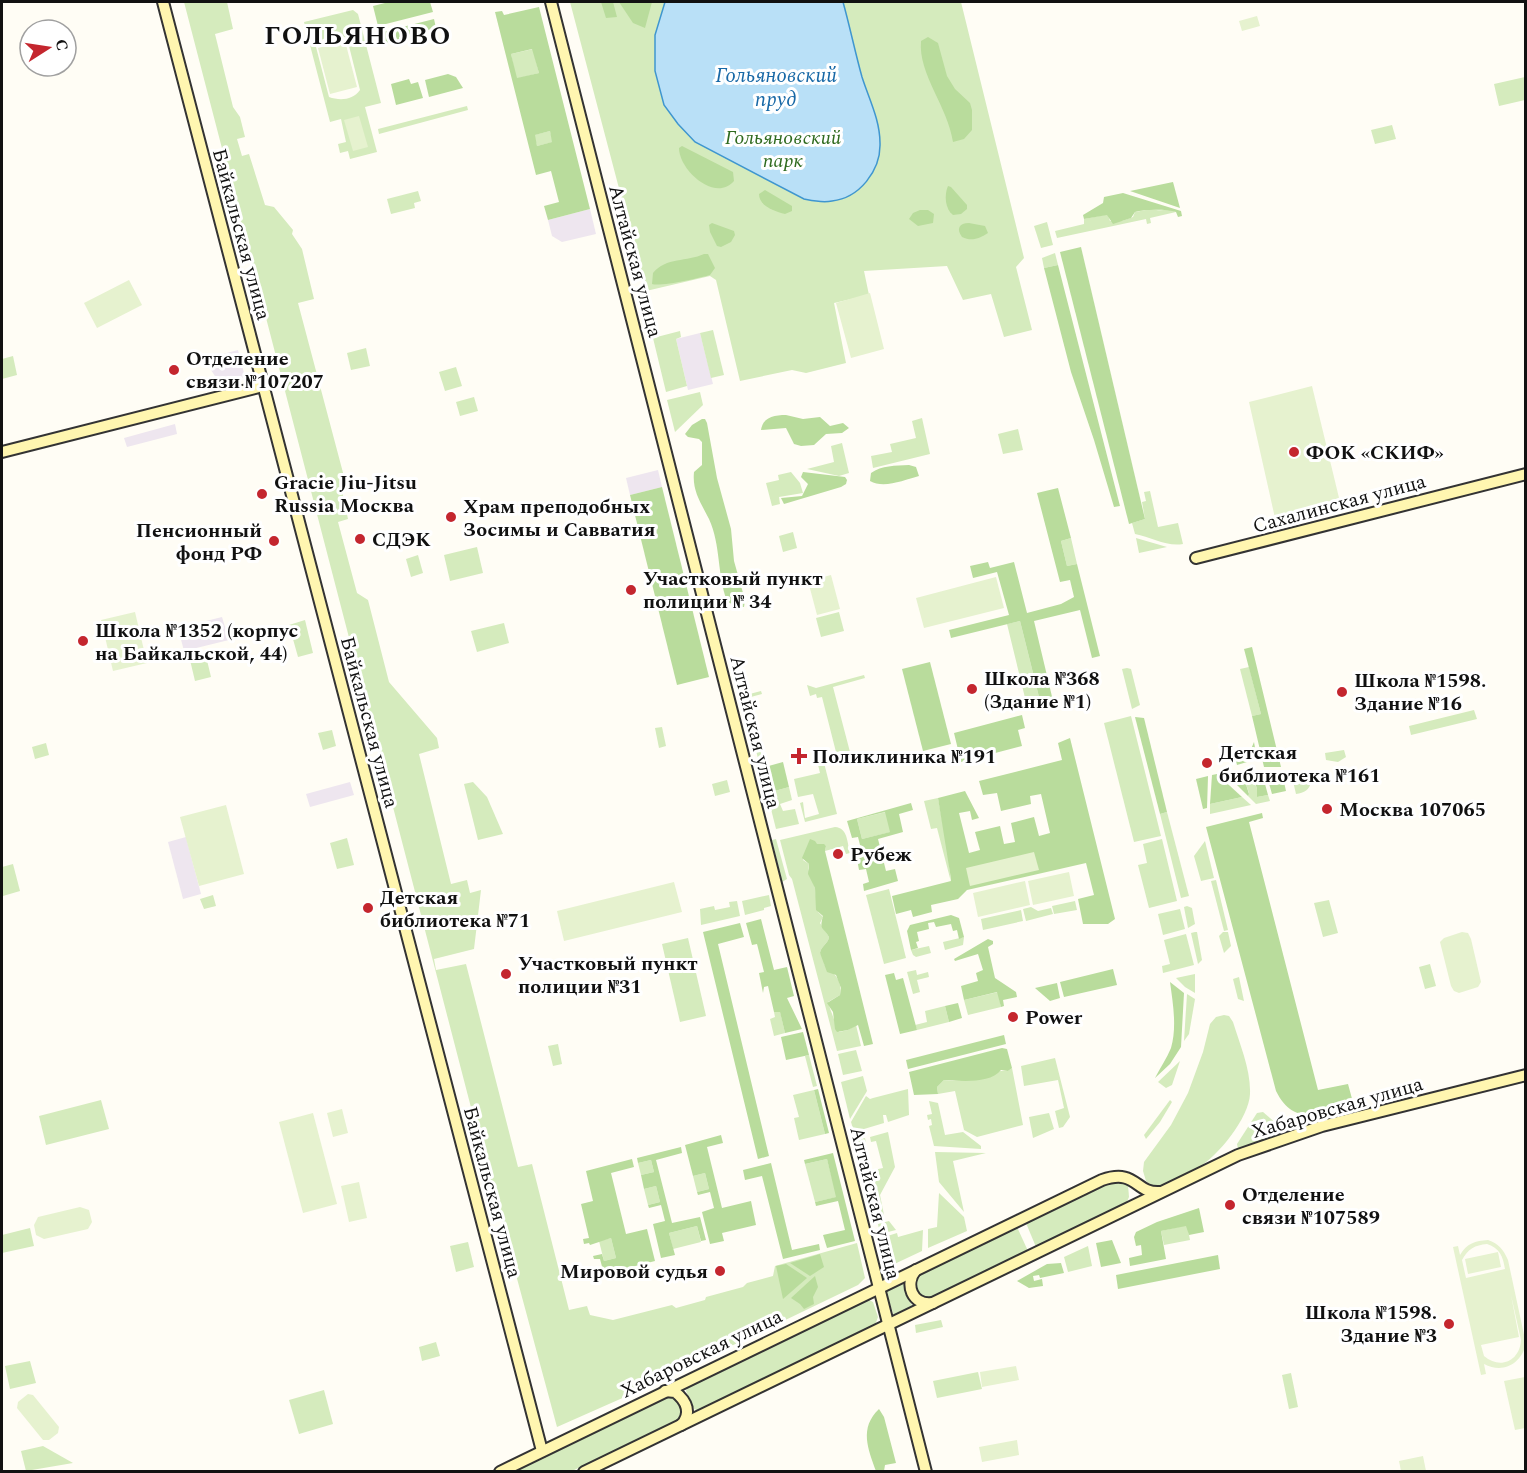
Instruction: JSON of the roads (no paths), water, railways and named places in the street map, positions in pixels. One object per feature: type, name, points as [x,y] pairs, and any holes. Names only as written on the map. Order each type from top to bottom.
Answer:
[{"type":"street","name":"Байкальская улица","points":[[163,2],[542,1451]]},
{"type":"street","name":"Алтайская улица","points":[[551,2],[926,1472]]},
{"type":"street","points":[[2,452],[263,386]]},
{"type":"street","name":"Сахалинская улица","points":[[1196,558],[1526,474]]},
{"type":"street","name":"Хабаровская улица","points":[[584,1472],[1239,1155],[1300,1132],[1526,1075]]},
{"type":"street","name":"Хабаровская улица","points":[[500,1472],[1102,1180],[1122,1176],[1151,1192],[1164,1191]]},
{"type":"street","points":[[1127,1209],[1135,1201],[1133,1181]]},
{"type":"street","points":[[919,1268],[911,1276],[913,1295],[922,1303],[934,1303]]},
{"type":"street","points":[[664,1391],[675,1392],[684,1400],[688,1414],[681,1425]]},
{"type":"water","name":"Гольяновский пруд","points":[[665,2],[843,2],[862,77],[880,134],[877,163],[859,189],[842,199],[832,201],[818,202],[804,199],[695,142],[664,105],[655,71],[655,35]]},
{"type":"place","name":"Отделение связи №107207","points":[[174,370]]},
{"type":"place","name":"ФОК «СКИФ»","points":[[1294,452]]},
{"type":"place","name":"Gracie Jiu-Jitsu Russia Москва","points":[[262,494]]},
{"type":"place","name":"Храм преподобных Зосимы и Савватия","points":[[451,517]]},
{"type":"place","name":"СДЭК","points":[[360,539]]},
{"type":"place","name":"Пенсионный фонд РФ","points":[[274,541]]},
{"type":"place","name":"Участковый пункт полиции № 34","points":[[631,590]]},
{"type":"place","name":"Школа №1352 (корпус на Байкальской, 44)","points":[[83,641]]},
{"type":"place","name":"Школа №368 (Здание №1)","points":[[972,689]]},
{"type":"place","name":"Школа №1598. Здание №16","points":[[1342,692]]},
{"type":"place","name":"Поликлиника №191","points":[[799,756]]},
{"type":"place","name":"Детская библиотека №161","points":[[1207,763]]},
{"type":"place","name":"Москва 107065","points":[[1327,809]]},
{"type":"place","name":"Рубеж","points":[[838,854]]},
{"type":"place","name":"Детская библиотека №71","points":[[368,908]]},
{"type":"place","name":"Участковый пункт полиции №31","points":[[506,974]]},
{"type":"place","name":"Power","points":[[1013,1017]]},
{"type":"place","name":"Отделение связи №107589","points":[[1230,1205]]},
{"type":"place","name":"Мировой судья","points":[[720,1271]]},
{"type":"place","name":"Школа №1598. Здание №3","points":[[1449,1324]]},
{"type":"district","name":"ГОЛЬЯНОВО","points":[[358,35]]},
{"type":"park label","name":"Гольяновcкий парк","points":[[783,148]]}]
